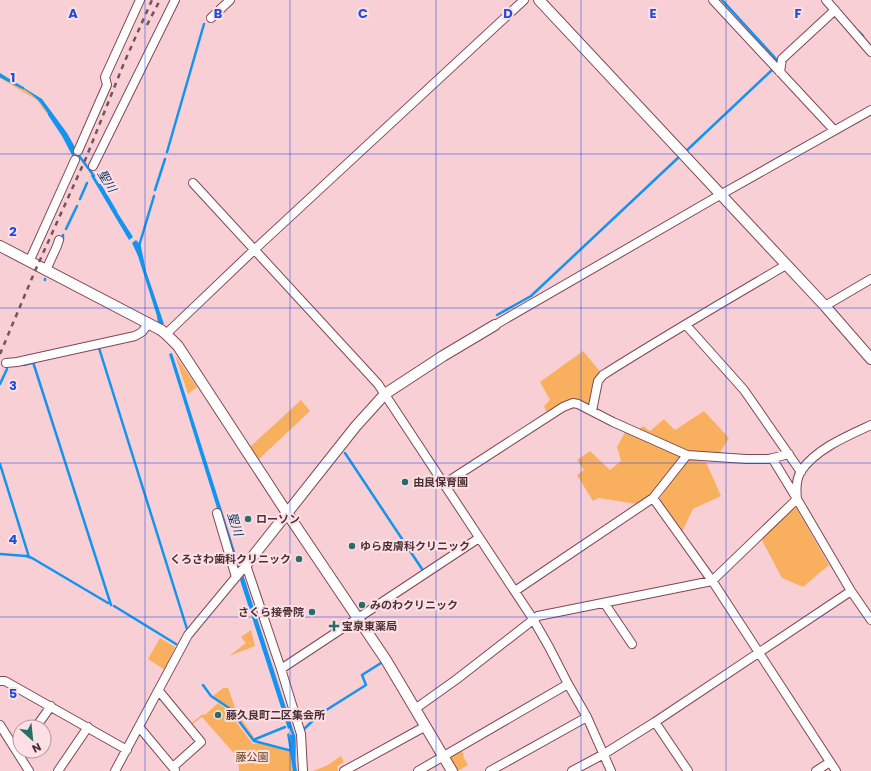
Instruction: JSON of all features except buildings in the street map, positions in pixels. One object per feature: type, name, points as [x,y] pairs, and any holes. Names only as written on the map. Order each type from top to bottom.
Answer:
[{"type":"street","points":[[78,151],[107,85],[105,77],[140,0]]},
{"type":"street","points":[[93,166],[175,0]]},
{"type":"street","points":[[211,18],[230,0]]},
{"type":"street","points":[[166,334],[254,250],[524,0]]},
{"type":"street","points":[[539,0],[678,151],[825,306],[871,359]]},
{"type":"street","points":[[713,0],[834,130]]},
{"type":"street","points":[[826,0],[871,52]]},
{"type":"street","points":[[780,72],[782,59],[835,10]]},
{"type":"street","points":[[116,770],[140,728],[188,635],[356,426],[385,394],[443,356],[720,195],[871,110]]},
{"type":"street","points":[[29,262],[75,160]]},
{"type":"street","points":[[193,183],[378,384],[550,646],[568,684],[587,716],[611,771]]},
{"type":"street","points":[[46,270],[59,240]]},
{"type":"street","points":[[0,246],[166,334],[184,353],[287,513],[386,660],[452,771]]},
{"type":"street","points":[[592,411],[598,381],[603,375],[656,341],[686,325],[786,264]]},
{"type":"street","points":[[825,306],[871,279]]},
{"type":"street","points":[[6,362],[17,362],[135,336],[142,332],[148,324]]},
{"type":"street","points":[[686,325],[744,390],[801,472]]},
{"type":"street","points":[[444,484],[563,407],[573,403],[687,454],[746,459],[772,458],[789,454]]},
{"type":"street","points":[[415,709],[457,679],[538,616],[605,604],[712,581],[797,499],[797,483],[801,472],[813,459],[823,450],[871,425]]},
{"type":"street","points":[[515,591],[653,498],[687,454]]},
{"type":"street","points":[[772,458],[851,591],[868,611],[871,620]]},
{"type":"street","points":[[653,498],[712,581],[836,771]]},
{"type":"street","points":[[217,513],[281,669],[300,734],[303,771]]},
{"type":"street","points":[[281,669],[479,538]]},
{"type":"street","points":[[572,771],[604,754],[655,722],[851,591]]},
{"type":"street","points":[[605,604],[632,644]]},
{"type":"street","points":[[0,681],[5,681],[127,750]]},
{"type":"street","points":[[418,771],[568,684]]},
{"type":"street","points":[[140,728],[174,769],[201,742],[159,691]]},
{"type":"street","points":[[42,719],[51,706]]},
{"type":"street","points":[[490,771],[587,716]]},
{"type":"street","points":[[655,722],[688,771]]},
{"type":"street","points":[[0,725],[12,741]]},
{"type":"street","points":[[344,771],[426,726]]},
{"type":"street","points":[[58,771],[88,727]]},
{"type":"street","points":[[23,759],[29,771]]},
{"type":"street","points":[[816,771],[830,762]]},
{"type":"green space","points":[[0,74],[37,97],[48,110],[48,115],[37,100],[0,78]]},
{"type":"green space","points":[[583,351],[603,375],[594,400],[587,405],[573,403],[548,415],[544,406],[550,400],[540,382]]},
{"type":"green space","points":[[175,355],[197,387],[188,394]]},
{"type":"green space","points":[[301,400],[310,411],[258,460],[250,447]]},
{"type":"green space","points":[[704,411],[729,438],[717,457],[687,455],[643,505],[599,498],[593,501],[577,475],[584,470],[577,460],[590,451],[610,470],[621,461],[617,447],[625,432],[623,427],[637,431],[643,426],[650,431],[664,419],[675,430]]},
{"type":"green space","points":[[687,459],[706,462],[721,496],[693,509],[681,534],[658,501]]},
{"type":"green space","points":[[794,504],[829,565],[803,587],[782,578],[759,535]]},
{"type":"green space","points":[[251,630],[255,646],[229,656],[246,643],[241,637]]},
{"type":"green space","points":[[160,638],[175,647],[165,670],[148,659]]},
{"type":"green space","points":[[223,688],[228,688],[237,713],[254,737],[252,739],[230,708],[213,696]]},
{"type":"green space","name":"藤公園","points":[[218,703],[228,710],[253,744],[259,743],[290,752],[293,771],[239,771],[238,758],[202,717],[191,725],[190,724],[203,714],[205,715]]},
{"type":"green space","points":[[460,750],[464,754],[463,756],[468,765],[458,771],[455,771],[448,756]]},
{"type":"green space","points":[[341,756],[344,762],[337,766],[338,771],[313,771],[328,765]]},
{"type":"water","points":[[0,73],[42,99],[67,133],[76,149],[73,157],[62,136],[48,115],[48,110],[31,94],[0,75]]},
{"type":"water","points":[[92,173],[133,237],[129,240],[91,176]]},
{"type":"water","points":[[136,240],[139,243],[140,242],[146,271],[164,324],[158,325],[157,316],[138,256],[132,243]]},
{"type":"water","points":[[172,353],[239,564],[236,569],[169,354]]},
{"type":"water","points":[[243,576],[288,719],[292,727],[288,729],[240,580]]},
{"type":"water","points":[[289,733],[291,744],[290,735],[295,734],[297,771],[293,771],[287,734]]},
{"type":"waterway","points":[[722,0],[777,60],[775,64]]},
{"type":"waterway","points":[[167,152],[204,24]]},
{"type":"waterway","points":[[858,31],[863,36]]},
{"type":"waterway","points":[[684,153],[773,69]]},
{"type":"waterway","name":"聖川","points":[[0,76],[23,88]]},
{"type":"waterway","name":"聖川","points":[[40,100],[50,114]]},
{"type":"waterway","name":"聖川","points":[[77,153],[94,176]]},
{"type":"waterway","points":[[497,315],[531,296],[680,156]]},
{"type":"waterway","points":[[155,190],[165,159]]},
{"type":"waterway","points":[[80,199],[87,183]]},
{"type":"waterway","name":"聖川","points":[[100,185],[116,212]]},
{"type":"waterway","points":[[139,246],[154,196]]},
{"type":"waterway","points":[[66,229],[77,206]]},
{"type":"waterway","points":[[63,235],[63,240]]},
{"type":"waterway","points":[[96,348],[99,348],[187,629]]},
{"type":"waterway","points":[[33,362],[111,605]]},
{"type":"waterway","points":[[24,365],[35,362]]},
{"type":"waterway","points":[[0,384],[7,369]]},
{"type":"waterway","points":[[345,453],[424,572]]},
{"type":"waterway","points":[[0,464],[29,557]]},
{"type":"waterway","points":[[0,554],[26,556],[32,558],[108,603]]},
{"type":"waterway","name":"聖川","points":[[238,563],[294,737]]},
{"type":"waterway","points":[[114,606],[176,644]]},
{"type":"waterway","points":[[304,729],[320,714],[366,685],[362,675],[381,663]]},
{"type":"waterway","points":[[203,685],[211,696],[229,708],[254,741],[292,751]]},
{"type":"waterway","points":[[253,740],[285,727]]},
{"type":"railway","points":[[0,354],[35,271],[86,158],[124,63],[152,0]]},
{"type":"railway","points":[[147,25],[160,0]]},
{"type":"place","name":"由良保育園","points":[[405,482]]},
{"type":"place","name":"ローソン","points":[[248,519]]},
{"type":"place","name":"ゆら皮膚科クリニック","points":[[352,546]]},
{"type":"place","name":"くろさわ歯科クリニック","points":[[299,559]]},
{"type":"place","name":"みのわクリニック","points":[[362,605]]},
{"type":"place","name":"さくら接骨院","points":[[312,612]]},
{"type":"place","name":"宝泉東薬局","points":[[334,626]]},
{"type":"place","name":"藤久良町二区集会所","points":[[218,715]]}]
